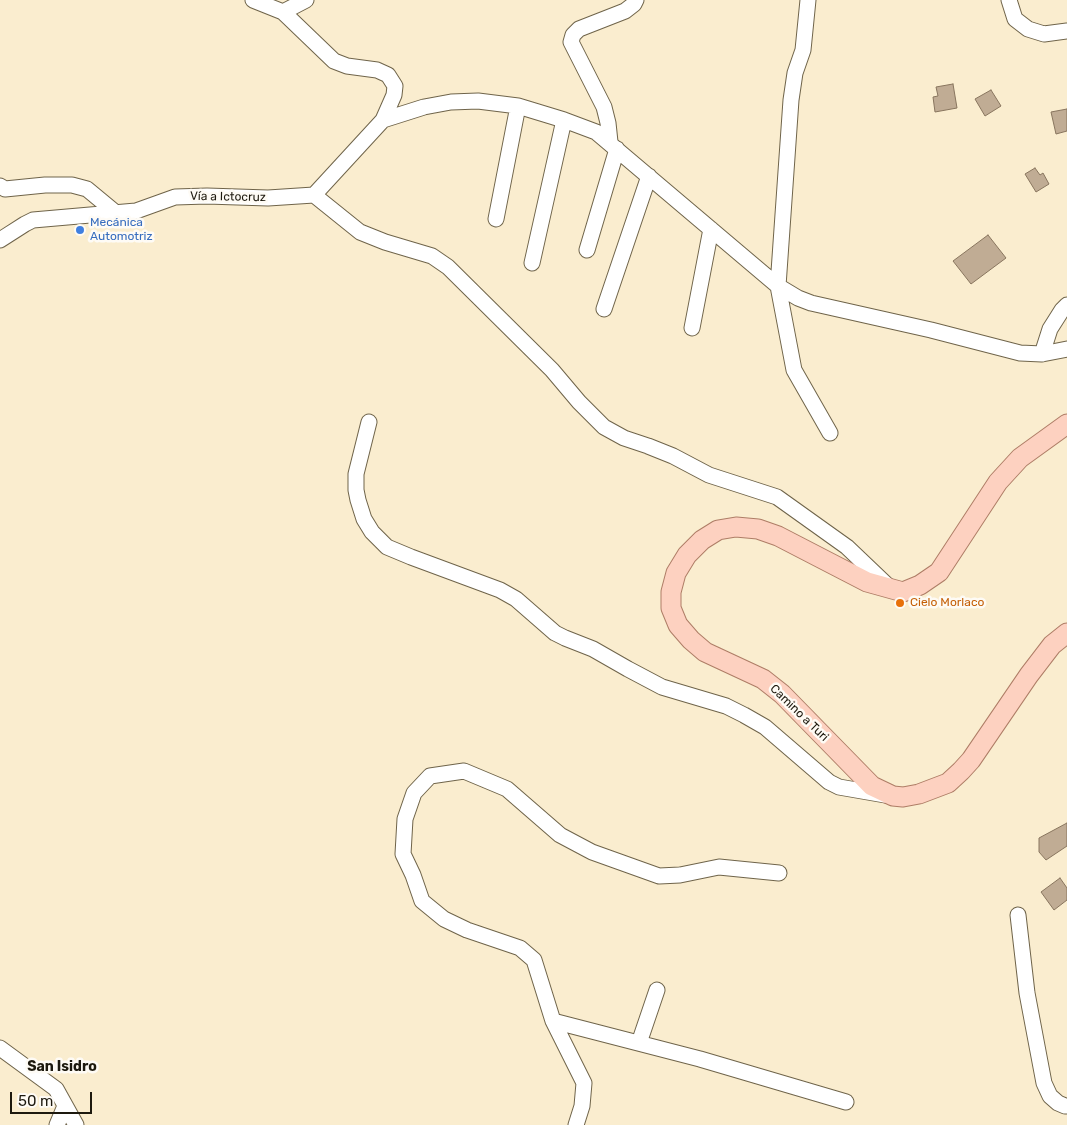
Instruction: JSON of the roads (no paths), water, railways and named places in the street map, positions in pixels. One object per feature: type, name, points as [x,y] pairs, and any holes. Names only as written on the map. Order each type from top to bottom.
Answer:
[{"type":"main road","name":"Camino a Turi","points":[[1067,424],[1020,458],[998,482],[939,572],[920,585],[903,592],[867,582],[778,536],[758,529],[736,527],[718,530],[702,540],[688,555],[676,573],[671,592],[671,608],[678,625],[691,640],[705,652],[763,679],[782,694],[872,786],[894,796],[903,797],[919,794],[948,783],[961,771],[971,760],[1029,675],[1052,645],[1067,633]]},
{"type":"street","points":[[253,0],[282,12],[334,61],[346,66],[377,70],[388,75],[395,86],[394,95],[383,120],[314,195],[360,232],[385,242],[432,256],[448,267],[552,370],[578,402],[604,427],[624,438],[673,456],[709,475],[777,497],[847,547],[890,588]]},
{"type":"street","points":[[282,12],[306,0]]},
{"type":"street","points":[[587,250],[613,145],[604,107],[571,42],[573,35],[579,29],[625,10],[634,4],[636,0]]},
{"type":"street","points":[[808,0],[803,50],[795,73],[791,100],[778,286],[794,370],[830,433]]},
{"type":"street","points":[[1009,0],[1015,19],[1028,28],[1044,34],[1067,31]]},
{"type":"street","points":[[383,120],[424,107],[451,102],[478,101],[518,106],[564,120],[596,132],[778,286],[798,298],[811,303],[931,330],[1020,353],[1042,354],[1067,349]]},
{"type":"street","points":[[496,220],[518,106]]},
{"type":"street","points":[[532,264],[564,120]]},
{"type":"street","points":[[604,309],[649,176]]},
{"type":"street","points":[[0,186],[5,189],[46,185],[72,185],[87,189],[116,213]]},
{"type":"street","name":"Vía a Ictocruz","points":[[0,240],[33,220],[136,211],[175,197],[268,198],[314,195]]},
{"type":"street","points":[[692,328],[712,229]]},
{"type":"street","points":[[1042,354],[1050,329],[1067,304]]},
{"type":"street","points":[[369,422],[356,474],[356,490],[364,519],[372,532],[387,547],[500,590],[516,599],[556,633],[593,649],[662,687],[726,706],[744,715],[765,727],[830,782],[839,787],[894,796]]},
{"type":"street","points":[[576,1125],[582,1106],[584,1083],[553,1021],[534,960],[520,948],[444,920],[422,901],[413,875],[402,854],[405,820],[414,793],[430,776],[464,772],[507,789],[560,835],[592,852],[659,876],[680,875],[719,867],[779,873]]},
{"type":"street","points":[[1018,914],[1027,993],[1044,1083],[1050,1096],[1058,1103],[1067,1106]]},
{"type":"street","points":[[639,1043],[657,990]]},
{"type":"street","points":[[553,1021],[700,1059],[846,1102]]},
{"type":"street","points":[[0,1048],[56,1088],[76,1125]]},
{"type":"street","points":[[58,1125],[65,1106]]},
{"type":"place","name":"Mecánica Automotriz","points":[[80,230]]},
{"type":"place","name":"Cielo Morlaco","points":[[900,603]]},
{"type":"district","name":"San Isidro","points":[[62,1067]]}]
